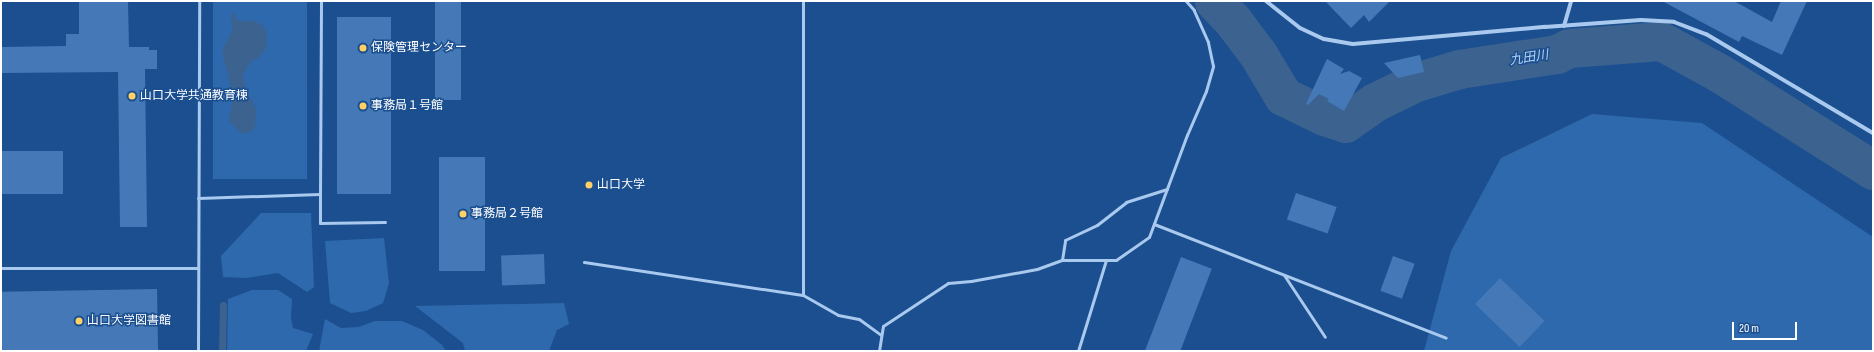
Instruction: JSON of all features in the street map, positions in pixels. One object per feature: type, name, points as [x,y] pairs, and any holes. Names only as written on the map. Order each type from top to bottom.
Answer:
[{"type":"street","points":[[1266,1],[1300,28],[1324,39],[1353,44],[1641,20],[1674,22],[1706,34],[1873,133]]},
{"type":"street","points":[[1564,26],[1571,1]]},
{"type":"lane","points":[[198,351],[199,1]]},
{"type":"lane","points":[[322,1],[320,223],[385,222]]},
{"type":"lane","points":[[803,1],[803,295]]},
{"type":"lane","points":[[880,351],[883,326],[948,283],[971,281],[1037,269],[1062,260],[1116,260],[1149,237],[1186,135],[1206,91],[1212,66],[1208,42],[1194,10],[1186,1]]},
{"type":"lane","points":[[1062,260],[1065,240],[1097,225],[1126,202],[1167,189]]},
{"type":"lane","points":[[198,198],[320,194]]},
{"type":"lane","points":[[1154,224],[1446,338]]},
{"type":"lane","points":[[1078,351],[1106,260]]},
{"type":"lane","points":[[584,262],[803,295],[838,315],[858,319],[881,335]]},
{"type":"lane","points":[[1,268],[198,268]]},
{"type":"lane","points":[[1284,275],[1325,338]]},
{"type":"shaded area","points":[[213,1],[307,1],[307,179],[213,179]]},
{"type":"shaded area","points":[[232,13],[236,14],[236,19],[241,21],[254,21],[262,25],[266,31],[267,40],[265,50],[259,57],[250,62],[243,76],[246,88],[256,109],[255,128],[248,133],[241,133],[229,121],[233,96],[222,51],[233,29],[231,20]]},
{"type":"shaded area","points":[[1592,114],[1702,123],[1873,237],[1873,351],[1424,351],[1451,251],[1501,158]]},
{"type":"shaded area","points":[[261,213],[311,213],[314,287],[307,292],[278,273],[246,278],[223,277],[221,256]]},
{"type":"shaded area","points":[[384,238],[389,283],[383,303],[366,311],[351,313],[330,303],[325,241]]},
{"type":"shaded area","points":[[252,290],[278,290],[292,299],[291,318],[293,328],[313,334],[306,351],[227,351],[228,299]]},
{"type":"shaded area","points":[[564,303],[569,324],[557,330],[549,351],[465,351],[463,343],[415,306]]},
{"type":"shaded area","points":[[325,319],[341,328],[359,327],[375,321],[402,321],[423,330],[442,345],[446,351],[319,351]]},
{"type":"building","name":"山口大学共通教育棟","points":[[79,1],[128,1],[129,47],[149,47],[149,50],[157,50],[157,69],[145,69],[147,227],[120,227],[118,72],[1,73],[1,47],[66,46],[66,34],[79,34]]},
{"type":"building","points":[[435,1],[461,1],[461,100],[435,100]]},
{"type":"building","points":[[1325,1],[1390,1],[1369,22],[1364,15],[1351,28]]},
{"type":"building","points":[[1662,1],[1734,1],[1772,22],[1781,1],[1807,1],[1782,55],[1742,36],[1739,42]]},
{"type":"building","name":"事務局１号館","points":[[337,17],[391,17],[391,194],[337,194]]},
{"type":"building","points":[[1420,55],[1424,72],[1398,78],[1384,63]]},
{"type":"building","points":[[1327,59],[1344,69],[1340,74],[1349,71],[1362,78],[1344,111],[1327,101],[1329,99],[1319,94],[1308,105],[1306,104]]},
{"type":"building","points":[[1,151],[63,151],[63,194],[1,194]]},
{"type":"building","name":"事務局２号館","points":[[439,157],[485,157],[485,271],[439,271]]},
{"type":"building","points":[[1296,193],[1337,207],[1328,233],[1287,219]]},
{"type":"building","points":[[544,254],[545,284],[502,285],[501,256]]},
{"type":"building","points":[[1393,256],[1415,264],[1402,299],[1380,291]]},
{"type":"building","points":[[1181,257],[1212,269],[1180,351],[1145,350]]},
{"type":"building","points":[[1500,278],[1545,321],[1520,347],[1475,304]]},
{"type":"building","name":"山口大学図書館","points":[[157,289],[158,351],[2,351],[1,292]]},
{"type":"waterway","name":"九田川","points":[[1214,1],[1233,21],[1258,54],[1283,96],[1324,116],[1345,123],[1375,102],[1416,82],[1459,69],[1557,54],[1569,48],[1661,41],[1721,74],[1873,170]]},
{"type":"waterway","points":[[222,351],[223,305]]},
{"type":"place","name":"保険管理センター","points":[[363,48]]},
{"type":"place","name":"山口大学共通教育棟","points":[[132,96]]},
{"type":"place","name":"事務局１号館","points":[[363,106]]},
{"type":"place","name":"山口大学","points":[[589,185]]},
{"type":"place","name":"事務局２号館","points":[[463,214]]},
{"type":"place","name":"山口大学図書館","points":[[79,321]]}]
